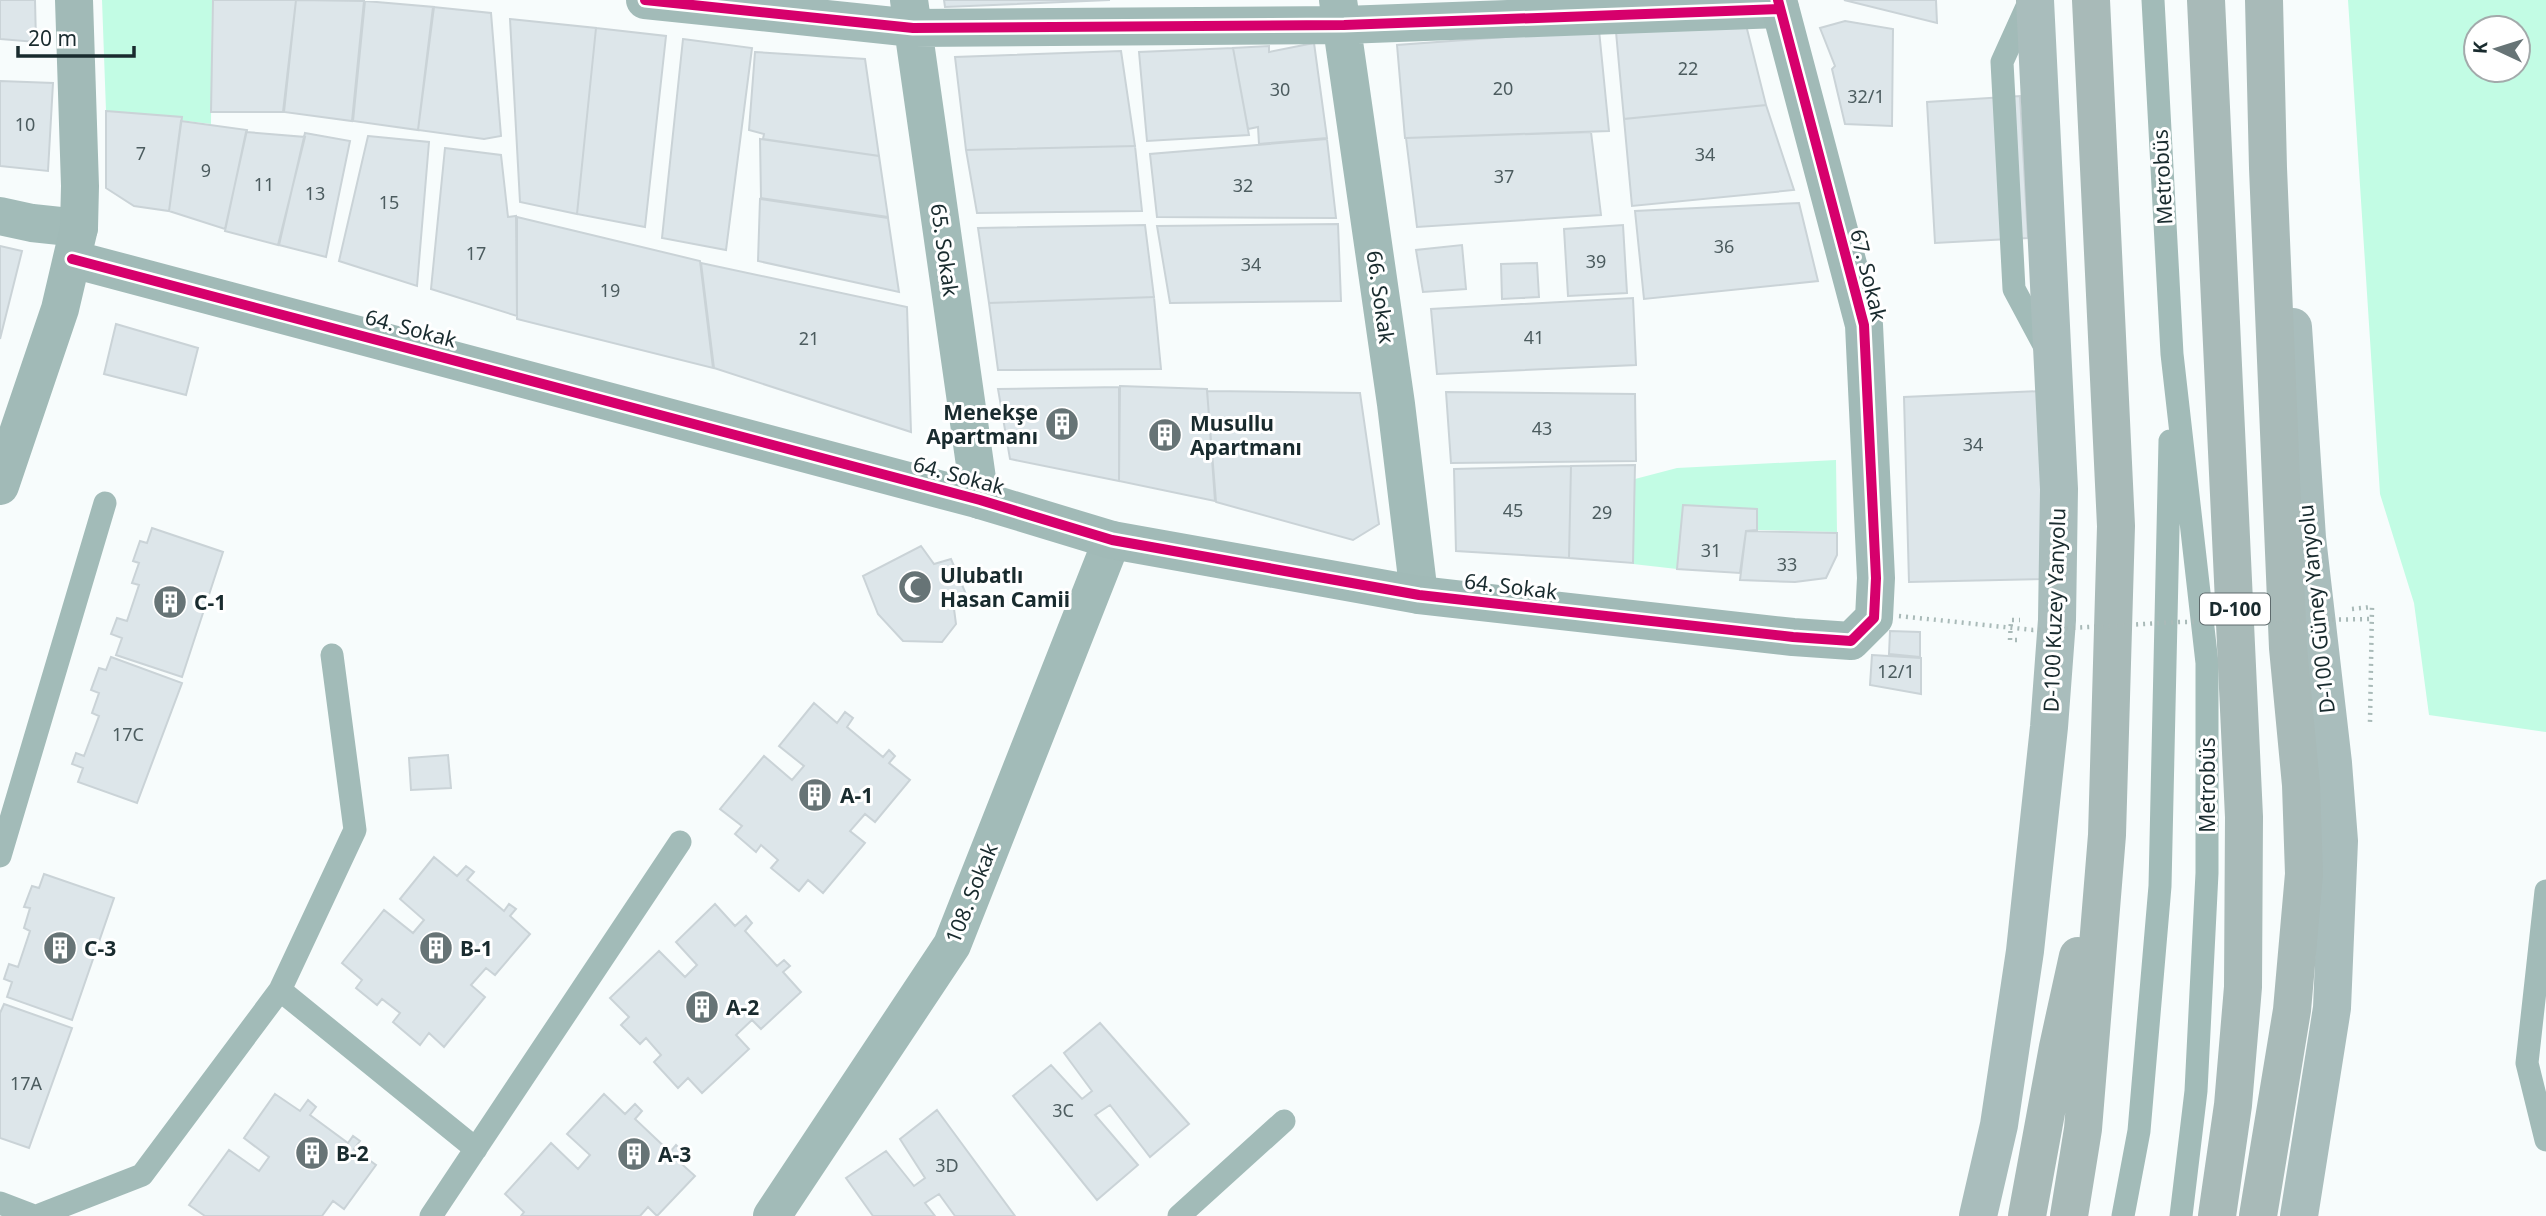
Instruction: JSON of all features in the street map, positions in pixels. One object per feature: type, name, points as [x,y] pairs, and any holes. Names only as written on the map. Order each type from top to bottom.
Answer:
[{"type":"highway","points":[[2069,1216],[2083,1129],[2107,835],[2116,526],[2091,0]]},
{"type":"highway","name":"D-100","points":[[2206,0],[2244,817],[2242,987],[2233,1105],[2217,1216]]},
{"type":"highway","points":[[2258,1216],[2292,1010],[2304,874],[2301,785],[2288,648],[2268,169],[2266,0]]},
{"type":"highway","points":[[2027,1216],[2058,1047],[2107,835]]},
{"type":"main road","name":"D-100 Kuzey Yanyolu","points":[[1978,1216],[1999,1125],[2025,951],[2049,727],[2057,620],[2059,489],[2032,0]]},
{"type":"main road","name":"D-100 Güney Yanyolu","points":[[2266,0],[2277,88],[2307,538],[2332,750],[2339,841],[2332,1008],[2299,1216]]},
{"type":"street","points":[[0,486],[60,309],[76,243],[80,186],[74,0]]},
{"type":"street","points":[[645,0],[911,14],[1341,13],[1779,4]]},
{"type":"street","name":"67. Sokak","points":[[1779,4],[1864,325],[1875,604],[1874,618],[1851,642]]},
{"type":"street","name":"66. Sokak","points":[[1341,13],[1396,404],[1419,595]]},
{"type":"street","name":"65. Sokak","points":[[911,14],[980,500]]},
{"type":"street","name":"64. Sokak","points":[[0,216],[32,223],[76,243],[1112,540],[1419,595],[1851,642]]},
{"type":"street","name":"108. Sokak","points":[[772,1216],[952,945],[1112,540]]},
{"type":"lane","name":"Metrobüs","points":[[2153,0],[2172,354],[2207,663],[2207,873],[2196,1091],[2181,1216]]},
{"type":"lane","name":"Metrobüs","points":[[2123,1216],[2139,1131],[2160,886],[2172,354]]},
{"type":"lane","points":[[0,856],[105,503]]},
{"type":"lane","points":[[0,1203],[35,1216],[142,1175],[279,989],[355,830],[332,655]]},
{"type":"lane","points":[[432,1216],[680,842]]},
{"type":"lane","points":[[2546,891],[2527,1063],[2546,1140]]},
{"type":"lane","points":[[279,989],[476,1149]]},
{"type":"lane","points":[[1179,1216],[1284,1121]]},
{"type":"path","points":[[1899,616],[2025,630],[2372,616],[2370,734]]},
{"type":"green space","points":[[102,0],[212,0],[211,124],[106,111]]},
{"type":"green space","points":[[2348,0],[2546,0],[2546,732],[2429,715],[2414,603],[2380,494]]},
{"type":"green space","points":[[1836,460],[1837,532],[1757,530],[1757,509],[1684,505],[1677,569],[1633,564],[1635,479],[1677,468]]},
{"type":"building","points":[[0,0],[35,0],[36,42],[0,39]]},
{"type":"building","points":[[213,0],[296,0],[283,112],[211,112]]},
{"type":"building","points":[[296,0],[364,1],[352,121],[284,112]]},
{"type":"building","points":[[944,0],[1110,0],[945,7]]},
{"type":"building","points":[[1844,0],[1936,0],[1937,23]]},
{"type":"building","points":[[365,1],[434,7],[418,130],[353,121]]},
{"type":"building","points":[[433,7],[491,13],[501,136],[484,139],[418,130]]},
{"type":"building","points":[[510,19],[596,28],[577,214],[520,202]]},
{"type":"building","points":[[1745,21],[1766,105],[1624,119],[1616,32]]},
{"type":"building","points":[[1845,21],[1893,29],[1892,126],[1845,124],[1832,69],[1835,66],[1820,28]]},
{"type":"building","points":[[596,28],[666,36],[645,227],[577,214]]},
{"type":"building","points":[[1599,30],[1609,131],[1405,138],[1397,45]]},
{"type":"building","points":[[683,39],[752,48],[726,250],[662,238]]},
{"type":"building","points":[[1314,43],[1327,138],[1259,144],[1258,127],[1248,129],[1233,48],[1269,46],[1269,52]]},
{"type":"building","points":[[1233,48],[1249,135],[1147,141],[1139,52]]},
{"type":"building","points":[[1121,51],[1135,146],[966,150],[955,57]]},
{"type":"building","points":[[755,52],[865,59],[879,156],[763,139],[764,134],[749,130]]},
{"type":"building","points":[[0,81],[53,83],[48,171],[0,166]]},
{"type":"building","points":[[2020,96],[2028,238],[1935,243],[1927,102]]},
{"type":"building","points":[[1766,105],[1794,190],[1632,206],[1624,119]]},
{"type":"building","points":[[106,111],[182,117],[169,211],[134,206],[106,188]]},
{"type":"building","points":[[181,121],[247,130],[225,229],[169,211]]},
{"type":"building","points":[[246,132],[305,137],[278,245],[225,231]]},
{"type":"building","points":[[1591,132],[1601,215],[1417,227],[1406,138]]},
{"type":"building","points":[[305,133],[350,141],[326,257],[279,245]]},
{"type":"building","points":[[368,136],[429,142],[417,286],[339,261]]},
{"type":"building","points":[[760,139],[879,156],[888,217],[761,198]]},
{"type":"building","points":[[1327,139],[1336,218],[1157,217],[1150,154]]},
{"type":"building","points":[[1135,146],[1142,211],[977,213],[966,150]]},
{"type":"building","points":[[445,148],[501,155],[508,217],[516,216],[517,316],[431,289]]},
{"type":"building","points":[[760,199],[888,218],[899,292],[758,261]]},
{"type":"building","points":[[1799,203],[1818,281],[1644,299],[1635,211]]},
{"type":"building","points":[[517,217],[700,261],[713,368],[517,319]]},
{"type":"building","points":[[1338,224],[1341,301],[1170,303],[1157,226]]},
{"type":"building","points":[[1145,225],[1154,297],[989,303],[978,228]]},
{"type":"building","points":[[1623,225],[1627,293],[1568,296],[1564,229]]},
{"type":"building","points":[[1462,245],[1466,289],[1423,292],[1416,250]]},
{"type":"building","points":[[0,246],[22,251],[0,339]]},
{"type":"building","points":[[701,263],[907,307],[911,432],[714,368]]},
{"type":"building","points":[[1537,263],[1539,297],[1502,299],[1501,264]]},
{"type":"building","points":[[1154,297],[1161,369],[998,370],[989,303]]},
{"type":"building","points":[[1633,298],[1636,365],[1437,374],[1431,309]]},
{"type":"building","points":[[116,324],[198,348],[186,395],[104,374]]},
{"type":"building","name":"Musullu Apartmanı","points":[[1120,386],[1207,389],[1215,501],[1119,481]]},
{"type":"building","name":"Menekşe Apartmanı","points":[[1119,387],[1119,481],[1010,459],[998,389]]},
{"type":"building","points":[[1207,391],[1360,393],[1379,524],[1353,540],[1216,502]]},
{"type":"building","points":[[2041,391],[2044,579],[1909,582],[1904,397]]},
{"type":"building","points":[[1446,392],[1635,394],[1636,461],[1451,463]]},
{"type":"building","points":[[1635,465],[1633,563],[1569,558],[1571,466]]},
{"type":"building","points":[[1571,466],[1569,558],[1456,551],[1454,469]]},
{"type":"building","points":[[1683,505],[1757,509],[1757,530],[1746,531],[1740,573],[1677,569]]},
{"type":"building","name":"C-1","points":[[152,528],[223,552],[182,677],[116,655],[122,638],[111,634],[117,618],[127,621],[139,585],[132,583],[139,563],[133,561],[140,541],[147,543]]},
{"type":"building","points":[[1746,531],[1837,533],[1837,555],[1826,578],[1795,582],[1740,580]]},
{"type":"building","name":"Ulubatlı Hasan Camii","points":[[921,546],[934,564],[951,559],[968,599],[954,609],[956,624],[942,642],[903,641],[878,614],[863,576]]},
{"type":"building","points":[[1890,631],[1920,632],[1920,657],[1889,654]]},
{"type":"building","points":[[1872,655],[1921,658],[1921,694],[1870,685]]},
{"type":"building","points":[[111,657],[182,683],[137,803],[78,782],[83,768],[72,764],[76,753],[84,756],[99,716],[92,713],[99,693],[91,690],[99,668],[106,670]]},
{"type":"building","name":"A-1","points":[[814,703],[837,723],[845,712],[853,718],[847,727],[883,757],[889,750],[895,756],[889,763],[910,780],[875,822],[865,814],[850,831],[865,843],[823,893],[808,880],[799,891],[771,868],[778,860],[761,845],[756,852],[735,834],[742,826],[720,809],[764,756],[792,780],[804,766],[779,746]]},
{"type":"building","points":[[448,755],[451,788],[411,790],[409,758]]},
{"type":"building","name":"B-1","points":[[434,857],[457,876],[466,866],[474,872],[467,880],[504,911],[509,904],[516,909],[510,916],[530,934],[495,975],[486,968],[471,985],[485,997],[444,1047],[429,1033],[420,1045],[393,1022],[400,1013],[382,999],[377,1005],[356,988],[362,980],[342,963],[384,910],[413,933],[424,920],[400,899]]},
{"type":"building","name":"C-3","points":[[44,874],[114,898],[72,1020],[7,997],[12,982],[4,979],[9,964],[18,967],[30,931],[24,928],[30,908],[24,907],[32,886],[39,888]]},
{"type":"building","name":"A-2","points":[[715,904],[735,926],[746,916],[752,923],[745,931],[777,966],[784,960],[790,966],[783,972],[801,992],[761,1029],[752,1020],[736,1035],[749,1049],[702,1093],[688,1078],[678,1088],[654,1062],[661,1055],[646,1038],[640,1044],[621,1025],[629,1017],[610,998],[659,951],[685,977],[697,965],[676,942]]},
{"type":"building","points":[[4,1004],[72,1028],[29,1148],[0,1138],[0,1013]]},
{"type":"building","points":[[1100,1023],[1189,1124],[1150,1157],[1110,1105],[1095,1115],[1138,1165],[1097,1200],[1013,1096],[1051,1065],[1082,1099],[1092,1091],[1064,1053]]},
{"type":"building","name":"B-2","points":[[275,1094],[300,1111],[308,1100],[316,1107],[310,1115],[348,1143],[353,1136],[360,1141],[354,1149],[376,1165],[344,1209],[333,1201],[322,1216],[205,1216],[189,1205],[229,1150],[259,1171],[269,1157],[244,1138]]},
{"type":"building","name":"A-3","points":[[604,1094],[625,1114],[635,1104],[642,1111],[635,1119],[670,1152],[676,1145],[682,1151],[675,1158],[695,1176],[657,1216],[648,1207],[640,1216],[521,1216],[524,1212],[505,1194],[551,1143],[578,1169],[590,1155],[567,1134]]},
{"type":"building","points":[[937,1110],[1015,1216],[955,1216],[939,1194],[925,1203],[935,1216],[873,1216],[846,1178],[886,1151],[914,1186],[925,1178],[900,1139]]},
{"type":"cycle path","points":[[645,0],[913,28],[1344,25],[1780,9]]},
{"type":"cycle path","points":[[72,259],[980,500],[1112,540],[1419,595],[1793,637],[1851,641],[1874,618],[1876,578],[1864,325],[1778,0]]},
{"type":"place","name":"Menekşe Apartmanı","points":[[1062,424]]},
{"type":"place","name":"Musullu Apartmanı","points":[[1165,435]]},
{"type":"place","name":"Ulubatlı Hasan Camii","points":[[915,587]]},
{"type":"place","name":"C-1","points":[[170,602]]},
{"type":"place","name":"A-1","points":[[815,795]]},
{"type":"place","name":"C-3","points":[[60,948]]},
{"type":"place","name":"B-1","points":[[436,948]]},
{"type":"place","name":"A-2","points":[[702,1007]]},
{"type":"place","name":"B-2","points":[[312,1153]]},
{"type":"place","name":"A-3","points":[[634,1154]]}]
